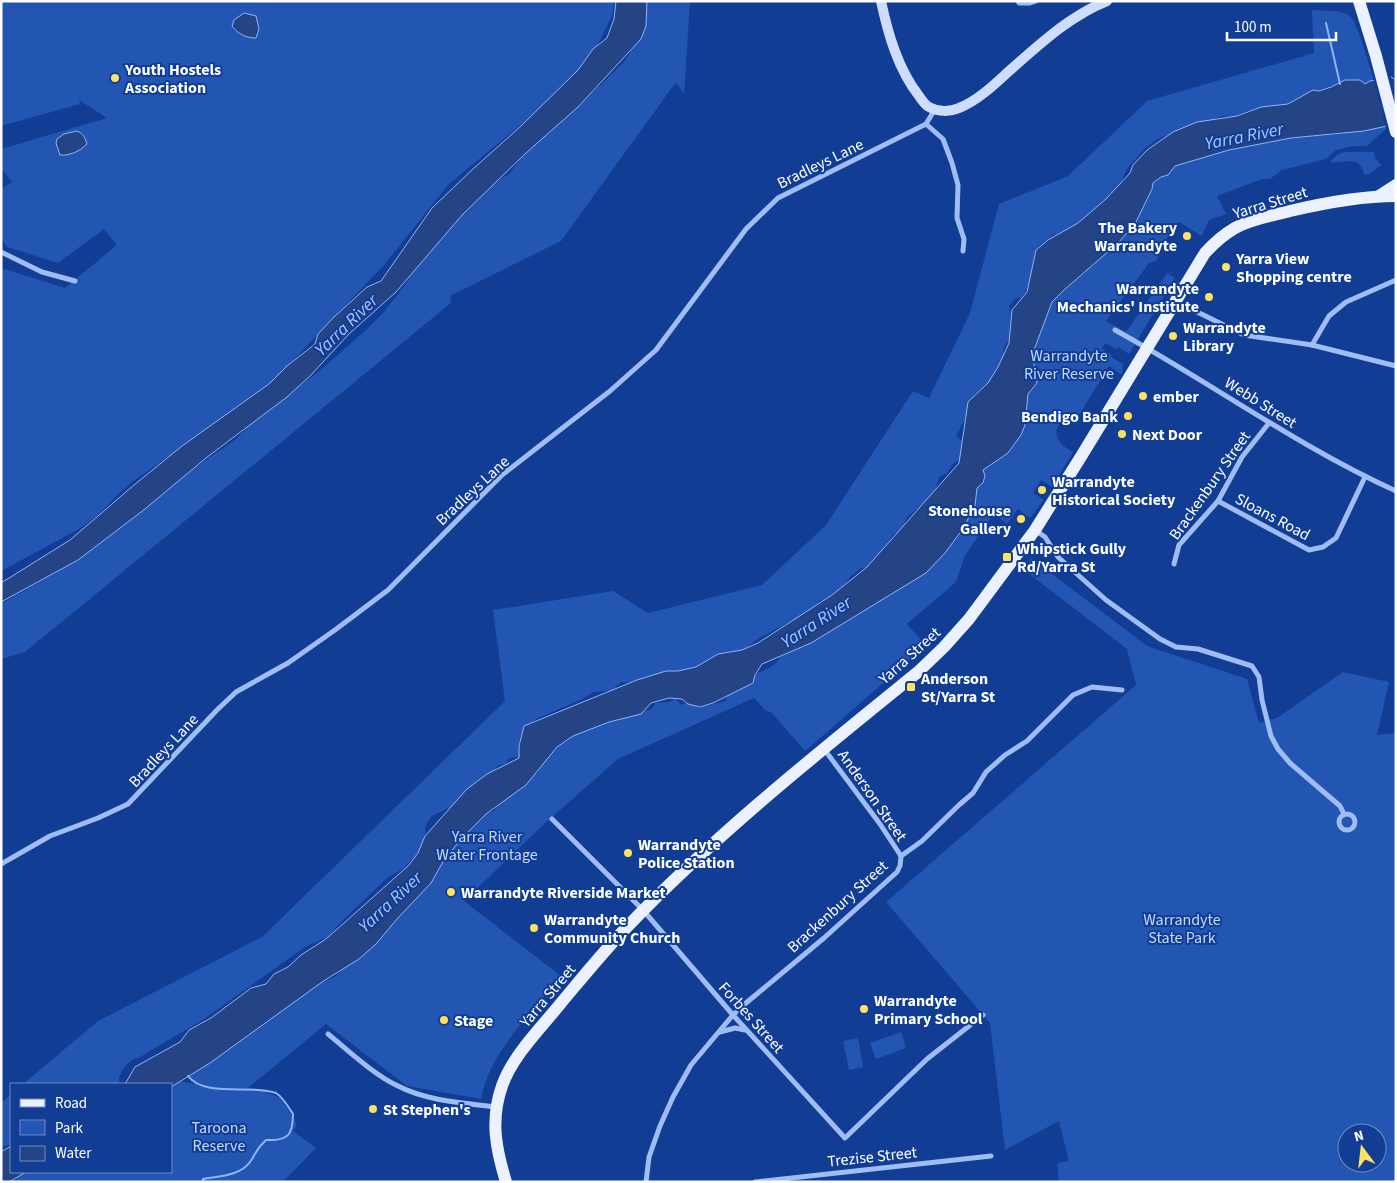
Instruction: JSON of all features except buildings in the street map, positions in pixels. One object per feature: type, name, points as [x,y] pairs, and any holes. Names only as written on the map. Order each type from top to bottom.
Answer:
[{"type":"main road","points":[[880,1],[895,53],[913,88],[928,106],[944,111],[957,109],[969,103],[995,84],[1072,19],[1107,1]]},
{"type":"main road","points":[[1359,1],[1396,132]]},
{"type":"main road","name":"Yarra Street","points":[[1379,196],[1396,185]]},
{"type":"main road","name":"Yarra Street","points":[[506,1182],[495,1139],[497,1108],[502,1085],[524,1048],[589,970],[643,910],[744,816],[918,672],[969,619],[1035,530],[1205,252],[1222,236],[1259,219],[1323,204],[1379,196],[1396,196]]},
{"type":"street","points":[[1018,1],[1019,3],[1036,1]]},
{"type":"street","points":[[935,109],[926,124],[943,139],[952,163],[958,185],[957,218],[964,239],[963,251]]},
{"type":"street","name":"Bradleys Lane","points":[[1,864],[50,836],[98,818],[128,804],[236,692],[288,663],[388,590],[502,475],[610,391],[656,350],[746,229],[778,198],[926,124]]},
{"type":"street","points":[[1,252],[42,272],[75,281]]},
{"type":"street","points":[[1312,344],[1329,316],[1342,305],[1396,280]]},
{"type":"street","points":[[1175,301],[1244,335],[1312,344],[1396,366]]},
{"type":"street","name":"Webb Street","points":[[1115,330],[1238,402],[1269,423],[1366,477],[1396,491]]},
{"type":"street","name":"Brackenbury Street","points":[[1174,564],[1179,545],[1218,501],[1242,457],[1269,423]]},
{"type":"street","name":"Sloans Road","points":[[1218,501],[1309,550],[1324,547],[1336,538],[1366,477]]},
{"type":"street","points":[[1035,530],[1045,537],[1058,557],[1106,600],[1160,639],[1176,647],[1198,649],[1252,666],[1259,677],[1262,700],[1271,736],[1278,749],[1290,763],[1340,806],[1344,814]]},
{"type":"street","name":"Brackenbury Street","points":[[646,1182],[649,1157],[673,1097],[691,1065],[733,1015],[824,938],[897,872],[901,856],[922,841],[958,805],[973,794],[986,772],[1005,755],[1027,741],[1073,695],[1092,687],[1122,690]]},
{"type":"street","name":"Anderson Street","points":[[824,748],[901,856]]},
{"type":"street","name":"Forbes Street","points":[[552,819],[643,910],[748,1032],[845,1138],[927,1059],[983,1014]]},
{"type":"street","points":[[719,1032],[735,1028],[748,1032]]},
{"type":"street","points":[[328,1034],[358,1059],[395,1085],[431,1097],[497,1108]]},
{"type":"street","name":"Trezise Street","points":[[755,1182],[991,1156]]},
{"type":"green space","points":[[1,1],[615,1],[612,16],[591,58],[556,96],[449,184],[384,265],[265,389],[132,482],[100,513],[81,528],[1,571],[1,268],[65,288],[117,245],[104,229],[58,263],[7,247],[1,238],[1,189],[12,182],[1,168],[1,149],[107,118],[79,100],[80,104],[1,126]]},
{"type":"green space","points":[[645,1],[690,1],[684,94],[676,82],[561,241],[450,296],[451,303],[25,652],[1,659],[1,604],[64,568],[97,546],[183,476],[236,439],[253,422],[323,368],[366,330],[384,312],[422,259],[452,222],[490,187],[510,173],[528,149],[590,95],[623,63],[645,31]]},
{"type":"green space","points":[[1312,10],[1347,14],[1354,21],[1374,81],[1365,84],[1349,82],[1339,84],[1316,91],[1287,104],[1252,109],[1235,116],[1223,116],[1159,138],[1145,148],[1126,170],[1119,189],[1069,231],[1053,235],[1038,247],[1025,293],[1021,298],[1016,298],[1009,306],[1011,316],[1010,338],[1003,349],[1004,358],[1001,374],[976,394],[970,402],[968,417],[956,436],[964,442],[961,458],[953,464],[947,473],[939,477],[936,488],[928,500],[907,517],[902,530],[894,534],[878,555],[878,561],[873,565],[860,569],[850,577],[841,589],[819,602],[812,610],[759,638],[744,650],[689,672],[653,675],[633,683],[621,682],[611,691],[594,692],[538,718],[522,733],[518,745],[518,749],[521,751],[520,758],[513,757],[508,759],[507,763],[497,766],[491,779],[459,803],[432,816],[426,824],[424,840],[415,858],[405,867],[388,877],[339,924],[327,939],[325,938],[305,947],[204,1019],[132,1061],[122,1071],[119,1083],[24,1083],[98,1021],[262,937],[505,701],[493,610],[613,591],[648,613],[762,585],[826,525],[913,391],[929,398],[970,313],[999,204],[1068,176],[1147,101],[1314,53]]},
{"type":"green space","points":[[1385,125],[1386,129],[1367,146],[1353,146],[1336,150],[1326,159],[1282,170],[1270,179],[1262,179],[1217,196],[1226,214],[1209,220],[1202,236],[1179,222],[1168,236],[1156,261],[1149,263],[1106,321],[1126,332],[1167,273],[1175,278],[1129,354],[1118,347],[1116,349],[1105,343],[1102,349],[1123,364],[1122,375],[1109,366],[1079,415],[1069,417],[1060,423],[1056,432],[1057,437],[1064,447],[1073,452],[1052,487],[1041,480],[1033,493],[1044,500],[1030,518],[1018,509],[1007,524],[994,514],[965,555],[956,582],[907,624],[926,646],[805,751],[771,712],[766,711],[754,698],[618,759],[544,824],[464,901],[562,977],[525,1019],[502,1049],[493,1065],[481,1099],[407,1086],[326,1024],[248,1088],[257,1089],[281,1098],[296,1123],[293,1131],[316,1148],[283,1182],[6,1182],[17,1179],[16,1177],[21,1173],[172,1173],[172,1086],[180,1081],[193,1084],[194,1082],[190,1077],[191,1074],[313,987],[336,976],[417,895],[429,886],[431,879],[459,839],[464,837],[472,826],[486,814],[494,811],[503,799],[514,793],[538,772],[546,756],[555,746],[559,746],[570,739],[575,726],[615,721],[651,709],[656,703],[670,702],[675,698],[681,705],[690,703],[698,708],[726,701],[727,695],[754,679],[757,673],[773,665],[780,657],[795,650],[983,484],[983,470],[1008,453],[1021,435],[1025,425],[1028,394],[1033,389],[1035,378],[1034,350],[1052,302],[1118,243],[1135,224],[1152,190],[1153,183],[1161,177],[1168,175],[1175,166],[1229,150],[1291,138],[1341,134]]},
{"type":"green space","points":[[1345,152],[1374,152],[1375,159],[1382,165],[1371,173],[1364,174],[1359,164],[1355,162],[1330,162],[1338,154]]},
{"type":"green space","name":"Warrandyte State Park","points":[[1031,558],[1147,646],[1247,679],[1259,723],[1277,718],[1343,672],[1389,682],[1377,735],[1396,733],[1396,1182],[1059,1182],[1057,1163],[1069,1161],[1059,1121],[1005,1150],[990,1023],[886,902],[1136,685],[1127,649],[1023,569]]},
{"type":"green space","points":[[901,1032],[906,1048],[876,1059],[870,1043]]},
{"type":"green space","points":[[858,1038],[863,1067],[849,1070],[843,1041]]},
{"type":"green space","points":[[10,1095],[10,1144],[1,1147],[1,1103]]},
{"type":"water","name":"Yarra River","points":[[616,1],[647,1],[646,26],[641,39],[578,107],[526,153],[463,214],[396,292],[349,334],[310,376],[287,397],[206,458],[145,509],[78,560],[1,602],[1,583],[70,540],[182,446],[269,384],[287,366],[315,344],[318,334],[334,317],[367,287],[381,281],[432,208],[521,126],[578,70],[593,49],[607,38],[614,19]]},
{"type":"water","points":[[244,13],[256,16],[259,29],[256,38],[242,35],[232,26],[234,20]]},
{"type":"water","name":"Yarra River","points":[[1391,77],[1396,80],[1396,124],[1364,131],[1291,138],[1229,150],[1175,166],[1168,175],[1161,177],[1153,183],[1135,224],[1118,243],[1052,302],[1034,350],[1035,378],[1037,383],[1028,394],[1025,425],[1021,435],[1008,453],[983,470],[985,476],[983,483],[977,488],[975,506],[962,530],[945,553],[926,573],[811,643],[762,664],[755,675],[753,683],[713,703],[700,707],[688,704],[682,699],[669,698],[651,703],[641,714],[609,722],[573,736],[557,747],[526,785],[486,814],[462,838],[444,860],[431,883],[376,944],[359,959],[322,982],[210,1063],[172,1086],[172,1083],[126,1083],[135,1067],[180,1042],[189,1030],[211,1018],[251,988],[266,984],[274,974],[288,967],[301,955],[326,939],[408,866],[418,853],[425,836],[467,789],[487,774],[519,758],[519,746],[524,726],[637,680],[666,671],[678,671],[696,667],[718,654],[742,650],[758,643],[832,595],[867,567],[959,463],[968,402],[988,383],[1009,343],[1012,310],[1027,292],[1036,250],[1048,240],[1078,223],[1106,199],[1130,173],[1133,165],[1147,150],[1173,132],[1197,122],[1237,116],[1261,107],[1288,104],[1313,90],[1319,91],[1345,80],[1360,80],[1365,84],[1370,81]]},
{"type":"water","points":[[77,131],[83,135],[87,144],[75,152],[60,155],[56,143],[57,139],[64,134]]},
{"type":"water","points":[[10,1147],[10,1173],[24,1173],[9,1182],[1,1182],[1,1152]]},
{"type":"pier","points":[[1390,74],[1396,98],[1396,126],[1386,128],[1373,78]]},
{"type":"waterway","points":[[1326,23],[1340,84]]},
{"type":"waterway","points":[[188,1076],[196,1083],[206,1087],[276,1093],[293,1114],[292,1127],[287,1136],[266,1140],[258,1148],[246,1167],[229,1175],[203,1179],[203,1182]]},
{"type":"place","name":"Youth Hostels Association","points":[[115,78]]},
{"type":"place","name":"The Bakery Warrandyte","points":[[1187,236]]},
{"type":"place","name":"Yarra View Shopping centre","points":[[1226,267]]},
{"type":"place","name":"Warrandyte Mechanics' Institute","points":[[1209,297]]},
{"type":"place","name":"Warrandyte Library","points":[[1173,336]]},
{"type":"place","name":"ember","points":[[1143,396]]},
{"type":"place","name":"Bendigo Bank","points":[[1128,416]]},
{"type":"place","name":"Next Door","points":[[1122,434]]},
{"type":"place","name":"Warrandyte Historical Society","points":[[1042,490]]},
{"type":"place","name":"Stonehouse Gallery","points":[[1021,519]]},
{"type":"place","name":"Whipstick Gully Rd/Yarra St","points":[[1007,557]]},
{"type":"place","name":"Anderson St/Yarra St","points":[[911,687]]},
{"type":"place","name":"Warrandyte Police Station","points":[[628,853]]},
{"type":"place","name":"Warrandyte Riverside Market","points":[[451,892]]},
{"type":"place","name":"Warrandyte Community Church","points":[[534,928]]},
{"type":"place","name":"Warrandyte Primary School","points":[[864,1009]]},
{"type":"place","name":"Stage","points":[[444,1020]]},
{"type":"place","name":"St Stephen's","points":[[373,1109]]},
{"type":"park label","name":"Warrandyte River Reserve","points":[[1069,364]]},
{"type":"park label","name":"Yarra River Water Frontage","points":[[487,845]]},
{"type":"park label","name":"Taroona Reserve","points":[[219,1136]]}]
